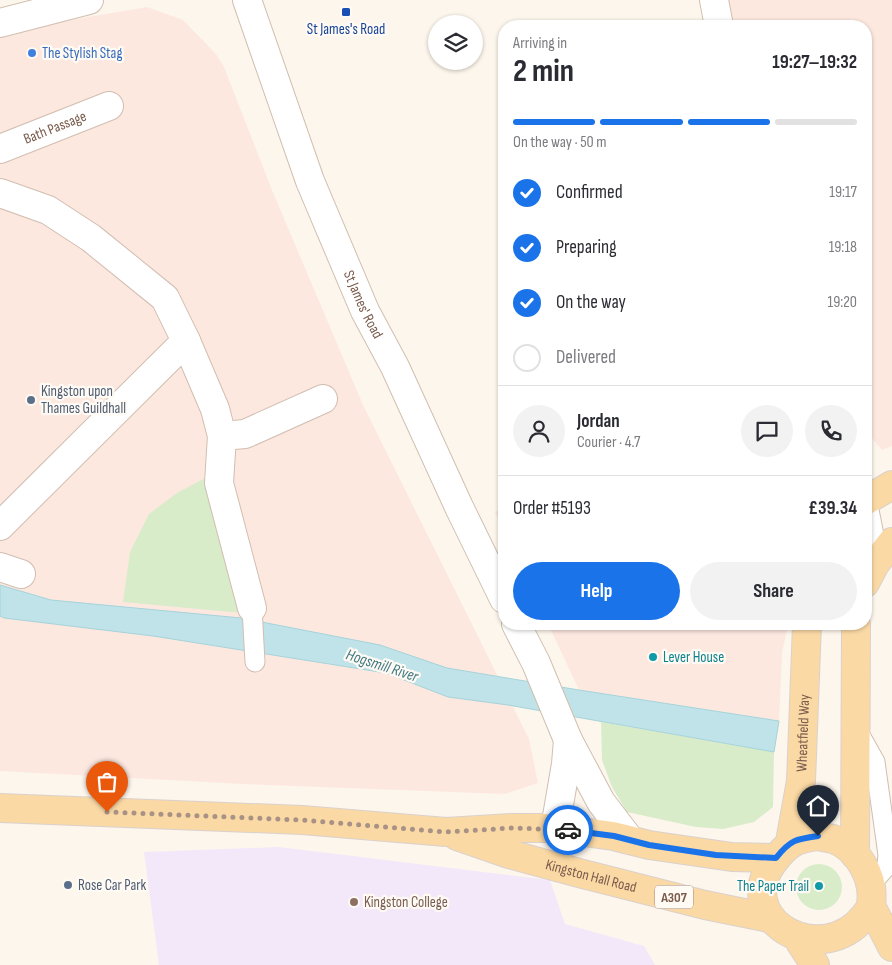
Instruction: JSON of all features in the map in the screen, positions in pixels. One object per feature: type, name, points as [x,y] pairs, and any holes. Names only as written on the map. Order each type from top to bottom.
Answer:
[{"type":"main road","points":[[872,498],[892,485]]},
{"type":"main road","points":[[872,571],[892,542]]},
{"type":"main road","name":"Wheatfield Way","points":[[783,850],[801,781],[807,630]]},
{"type":"main road","points":[[855,855],[854,724],[856,630]]},
{"type":"main road","name":"Kingston Hall Road","points":[[0,808],[302,820],[446,832],[512,828],[555,828],[614,836],[658,846],[732,857],[783,850]]},
{"type":"main road","name":"Kingston Hall Road","points":[[446,832],[508,854],[579,874],[705,905],[769,918]]},
{"type":"main road","points":[[871,895],[855,927],[837,938],[819,943],[800,942],[788,937],[769,918],[762,894],[763,882],[768,869],[783,850],[804,838],[818,836],[833,839],[844,845],[864,866],[871,895],[892,947]]},
{"type":"main road","points":[[800,942],[815,965]]},
{"type":"street","points":[[0,23],[89,0]]},
{"type":"street","name":"St James' Road","points":[[247,0],[310,181],[361,302],[395,367],[498,587]]},
{"type":"street","points":[[714,0],[718,20]]},
{"type":"street","name":"Bath Passage","points":[[0,149],[109,106]]},
{"type":"street","points":[[0,193],[48,210],[91,238],[165,298],[215,409],[222,436],[219,483],[252,608]]},
{"type":"street","points":[[0,526],[186,341]]},
{"type":"street","points":[[222,436],[245,434],[323,400]]},
{"type":"street","points":[[519,630],[536,663],[566,737],[601,802],[630,840]]},
{"type":"street","points":[[555,828],[566,764],[566,737]]},
{"type":"lane","points":[[252,608],[255,659]]},
{"type":"lane","points":[[854,724],[875,762],[888,855],[887,866],[871,895]]},
{"type":"shaded area","points":[[725,0],[892,0],[892,446],[882,450],[872,438],[872,20],[730,20]]},
{"type":"shaded area","points":[[147,7],[183,20],[216,54],[224,67],[272,190],[363,405],[529,739],[538,783],[505,794],[243,784],[0,771],[0,38],[59,22]]},
{"type":"shaded area","points":[[551,630],[787,630],[782,653],[779,721],[579,690]]},
{"type":"shaded area","name":"Kingston College","points":[[279,847],[550,880],[565,924],[644,946],[655,965],[159,965],[144,852]]},
{"type":"green space","points":[[207,477],[242,613],[123,602],[130,552],[149,514],[177,493]]},
{"type":"green space","points":[[601,722],[774,752],[773,807],[754,822],[723,829],[696,827],[627,812],[612,787],[602,760]]},
{"type":"green space","points":[[819,864],[832,868],[838,874],[842,887],[838,900],[832,906],[819,910],[806,906],[800,900],[796,887],[800,874],[806,868]]},
{"type":"water","name":"Hogsmill River","points":[[0,585],[51,600],[241,618],[380,645],[447,668],[779,721],[774,752],[508,705],[448,697],[386,673],[153,636],[4,618],[0,616]]},
{"type":"way so far","points":[[107,812],[302,820],[446,832],[512,828],[555,828],[568,830]]},
{"type":"place","name":"St James's Road","points":[[346,12]]},
{"type":"place","name":"The Stylish Stag","points":[[32,53]]},
{"type":"place","name":"Kingston upon Thames Guildhall","points":[[31,400]]},
{"type":"place","name":"Lever House","points":[[653,657]]},
{"type":"place","name":"Rose Car Park","points":[[68,885]]},
{"type":"place","name":"The Paper Trail","points":[[819,886]]},
{"type":"place","name":"Kingston College","points":[[354,902]]},
{"type":"route","points":[[568,830],[614,836],[649,845],[732,857],[776,858],[790,842],[818,836]]}]
